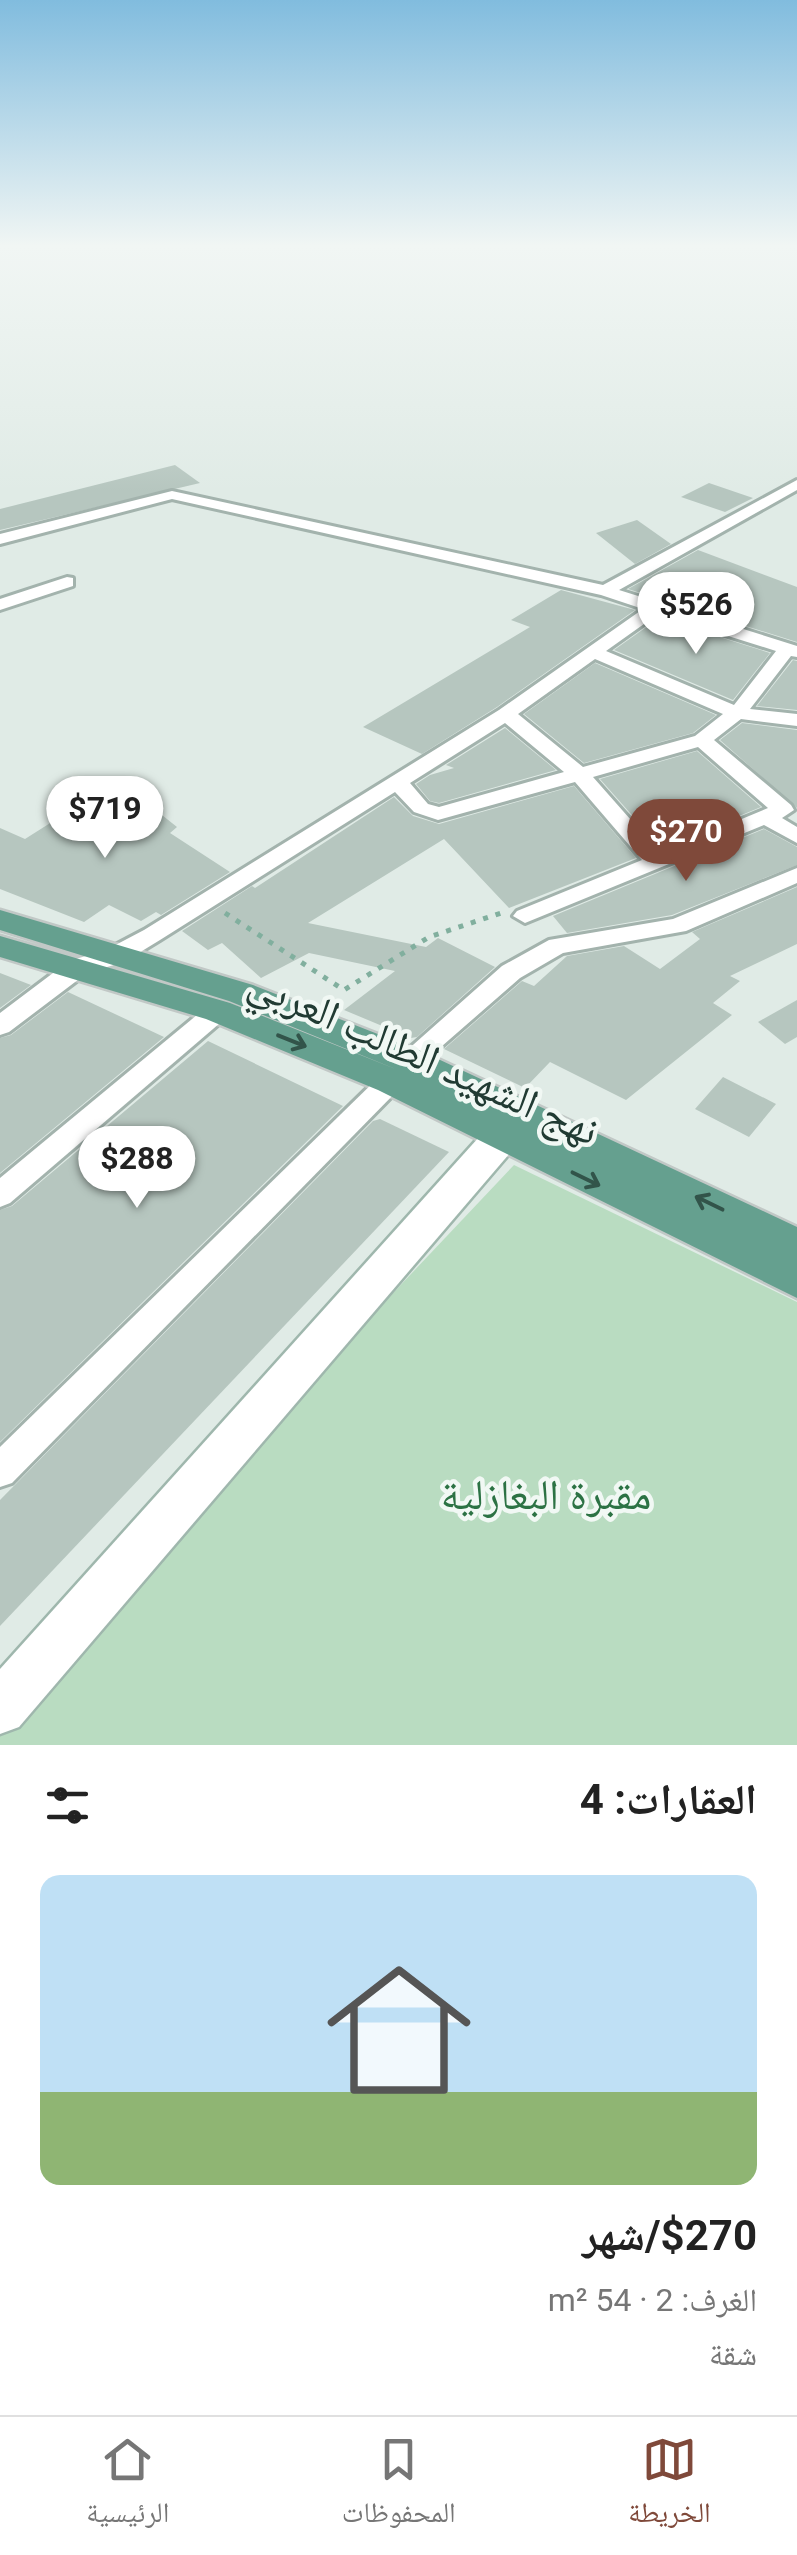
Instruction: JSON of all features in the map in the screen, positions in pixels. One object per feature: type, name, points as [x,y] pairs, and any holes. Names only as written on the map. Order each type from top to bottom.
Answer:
[{"type":"main road","name":"نهج الشهيد الطالب العربي","points":[[0,920],[241,993],[512,1126],[797,1281]]},
{"type":"main road","name":"نهج الشهيد الطالب العربي","points":[[0,946],[78,967],[400,1070]]},
{"type":"main road","name":"نهج الشهيد الطالب العربي","points":[[512,1126],[779,1230],[797,1246]]},
{"type":"street","points":[[605,592],[797,484]]},
{"type":"street","points":[[0,539],[172,495],[605,592],[792,650],[737,714],[702,740],[438,814],[421,808],[396,782]]},
{"type":"street","points":[[0,605],[67,582]]},
{"type":"street","points":[[0,1026],[78,967],[115,956],[207,902],[506,714],[655,608]]},
{"type":"street","points":[[596,653],[737,714],[797,720]]},
{"type":"street","points":[[506,714],[580,775],[656,862]]},
{"type":"street","points":[[525,916],[784,810],[702,740]]},
{"type":"street","points":[[765,817],[797,836]]},
{"type":"street","points":[[0,1472],[400,1070],[511,972],[557,946],[678,926],[797,875]]},
{"type":"street","points":[[0,1195],[218,1011]]},
{"type":"street","points":[[0,1708],[512,1126]]},
{"type":"path","points":[[207,902],[344,990],[428,937],[492,914],[525,916]]},
{"type":"green space","name":"مقبرة البغازلية","points":[[514,1165],[797,1302],[797,1745],[0,1745],[0,1709]]},
{"type":"building","points":[[175,465],[200,483],[0,530],[0,509]]},
{"type":"building","points":[[709,483],[753,498],[725,512],[681,497]]},
{"type":"building","points":[[637,520],[671,544],[635,564],[596,533]]},
{"type":"building","points":[[698,550],[797,587],[797,642],[628,589]]},
{"type":"building","points":[[561,590],[635,610],[497,707],[422,754],[363,727],[530,627],[511,620]]},
{"type":"building","points":[[659,618],[770,653],[733,700],[614,650]]},
{"type":"building","points":[[793,660],[797,661],[797,710],[757,706]]},
{"type":"building","points":[[595,663],[716,715],[693,733],[584,763],[524,714]]},
{"type":"building","points":[[742,723],[797,730],[797,808],[720,740]]},
{"type":"building","points":[[505,728],[556,770],[439,803],[430,801],[416,784],[454,768],[446,765]]},
{"type":"building","points":[[697,751],[761,807],[661,848],[600,779]]},
{"type":"building","points":[[574,786],[636,858],[509,908],[444,839],[308,923],[426,947],[438,938],[495,967],[417,1037],[411,1038],[344,1010],[395,971],[309,953],[261,978],[222,943],[208,950],[182,931],[394,797],[413,816],[439,824]]},
{"type":"building","points":[[104,789],[128,802],[138,796],[177,827],[170,833],[230,872],[161,915],[156,912],[141,921],[109,905],[84,922],[0,889],[0,828],[25,839]]},
{"type":"building","points":[[764,829],[797,847],[797,865],[672,915],[567,933],[553,916]]},
{"type":"building","points":[[797,887],[797,944],[730,976],[740,981],[713,1003],[732,1015],[626,1100],[550,1062],[525,1088],[444,1049],[522,981],[534,986],[567,956],[624,946],[660,969],[700,939],[692,932]]},
{"type":"building","points":[[0,973],[31,985],[0,1008]]},
{"type":"building","points":[[68,992],[164,1037],[0,1173],[0,1038],[11,1035]]},
{"type":"building","points":[[797,1000],[797,1037],[785,1044],[758,1022]]},
{"type":"building","points":[[208,1041],[343,1106],[0,1442],[0,1210],[12,1206]]},
{"type":"building","points":[[723,1077],[776,1104],[749,1137],[695,1109]]},
{"type":"building","points":[[380,1119],[449,1152],[0,1626],[0,1500],[373,1121]]}]
